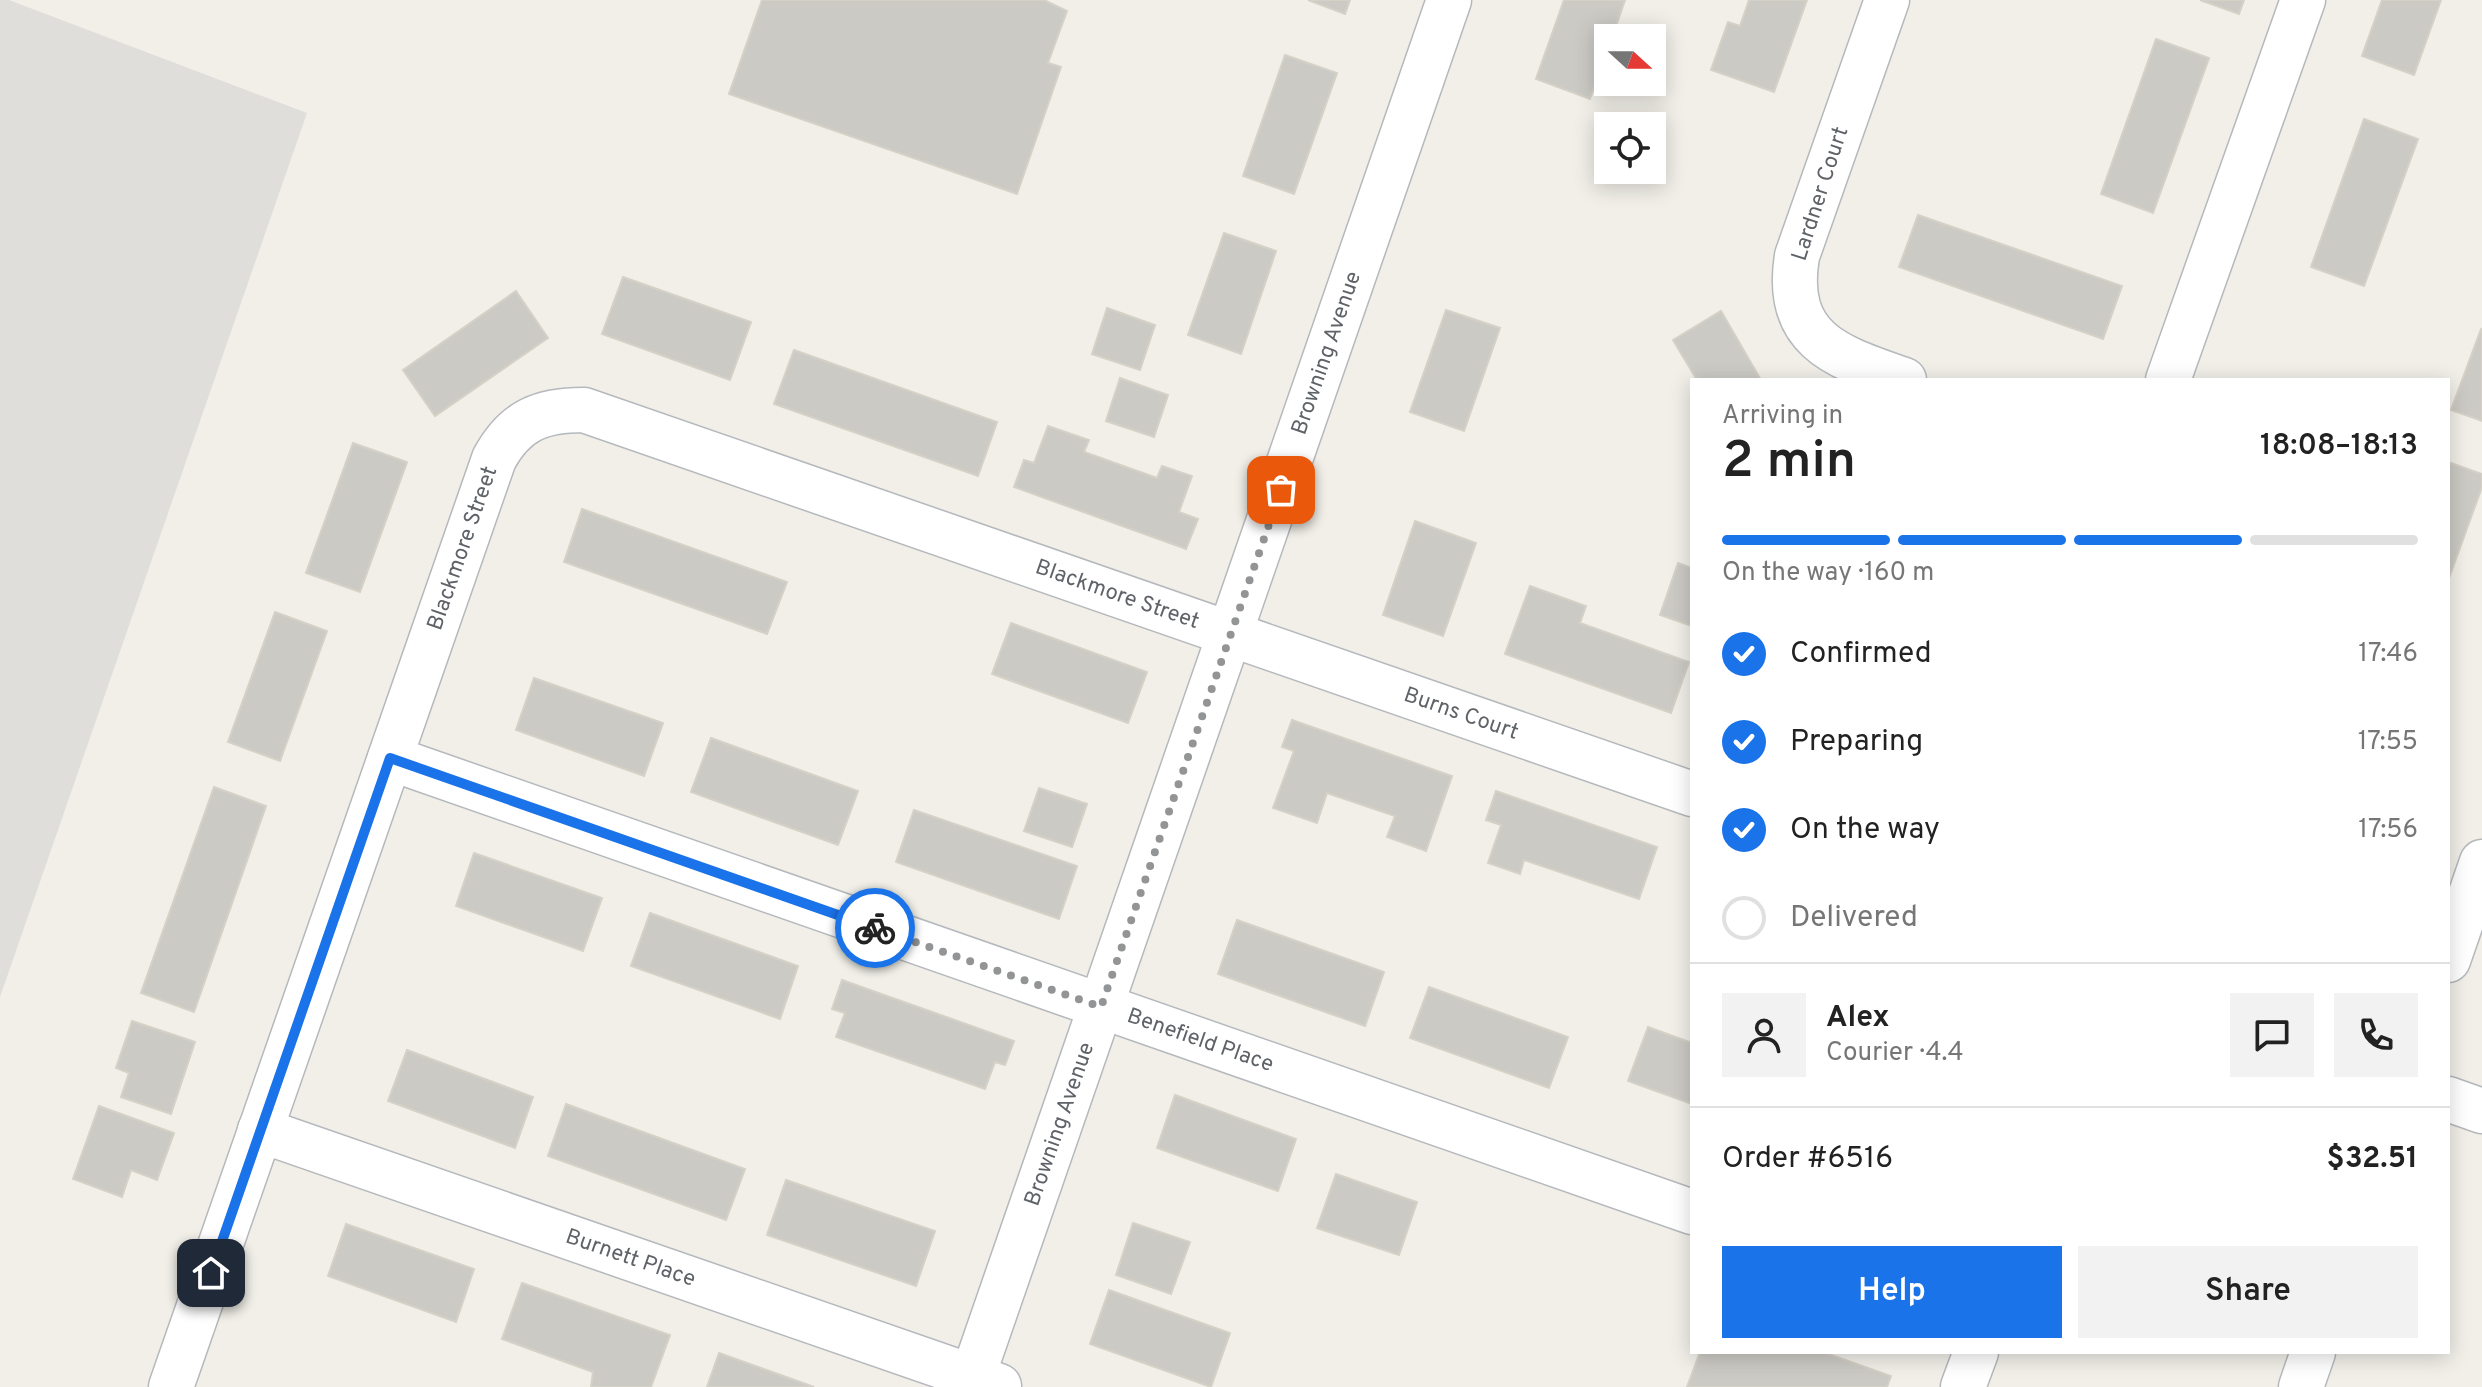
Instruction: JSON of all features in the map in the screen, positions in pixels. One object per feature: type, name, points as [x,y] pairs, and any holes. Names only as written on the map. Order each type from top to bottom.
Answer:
[{"type":"street","name":"Browning Avenue","points":[[981,1384],[1101,1007],[1449,0]]},
{"type":"street","name":"Lardner Court","points":[[1887,0],[1797,256],[1794,274],[1798,308],[1813,335],[1836,356],[1898,378]]},
{"type":"street","points":[[2169,378],[2303,0]]},
{"type":"street","name":"Blackmore Street","points":[[171,1387],[494,459],[502,444],[524,423],[552,410],[584,410],[1231,634]]},
{"type":"street","name":"Burns Court","points":[[1231,634],[1690,793]]},
{"type":"street","name":"Benefield Place","points":[[390,758],[1690,1211]]},
{"type":"street","points":[[2450,954],[2482,862]]},
{"type":"street","points":[[2450,1100],[2482,1111]]},
{"type":"street","name":"Burnett Place","points":[[260,1130],[981,1384]]},
{"type":"street","points":[[1963,1387],[1975,1354]]},
{"type":"street","points":[[2301,1387],[2312,1354]]},
{"type":"shaded area","points":[[0,0],[9,0],[307,113],[0,997]]},
{"type":"building","points":[[762,0],[1044,0],[1067,11],[1048,63],[1061,67],[1017,194],[729,94]]},
{"type":"building","points":[[1308,0],[1350,0],[1345,14]]},
{"type":"building","points":[[1564,0],[1625,0],[1617,24],[1594,24],[1594,88],[1590,99],[1536,79]]},
{"type":"building","points":[[1749,0],[1807,0],[1774,92],[1711,70],[1728,22],[1740,26]]},
{"type":"building","points":[[2200,0],[2244,0],[2239,14]]},
{"type":"building","points":[[2382,0],[2441,0],[2414,75],[2362,56]]},
{"type":"building","points":[[2156,39],[2209,58],[2153,213],[2101,194]]},
{"type":"building","points":[[1285,55],[1337,73],[1294,194],[1243,176]]},
{"type":"building","points":[[2364,119],[2418,139],[2364,286],[2311,267]]},
{"type":"building","points":[[1918,215],[2122,286],[2103,339],[1899,267]]},
{"type":"building","points":[[1224,233],[1276,251],[1241,354],[1188,335]]},
{"type":"building","points":[[623,277],[751,322],[730,380],[602,334]]},
{"type":"building","points":[[516,291],[548,338],[435,416],[403,370]]},
{"type":"building","points":[[1107,308],[1155,325],[1140,370],[1092,354]]},
{"type":"building","points":[[1446,310],[1500,328],[1464,431],[1410,412]]},
{"type":"building","points":[[1721,311],[1760,378],[1696,378],[1673,340]]},
{"type":"building","points":[[2482,330],[2482,421],[2451,410]]},
{"type":"building","points":[[794,350],[997,422],[978,476],[774,404]]},
{"type":"building","points":[[1120,378],[1168,395],[1154,437],[1106,421]]},
{"type":"building","points":[[1048,426],[1089,440],[1084,452],[1157,478],[1162,466],[1192,476],[1179,512],[1198,519],[1186,549],[1014,487],[1024,460],[1034,463]]},
{"type":"building","points":[[353,443],[407,462],[360,592],[306,573]]},
{"type":"building","points":[[2450,463],[2482,474],[2482,487],[2450,575]]},
{"type":"building","points":[[582,509],[787,582],[767,634],[564,562]]},
{"type":"building","points":[[1415,521],[1476,543],[1443,636],[1383,615]]},
{"type":"building","points":[[1678,563],[1690,567],[1690,625],[1660,615]]},
{"type":"building","points":[[1530,586],[1586,606],[1580,623],[1689,662],[1671,713],[1505,654]]},
{"type":"building","points":[[275,612],[327,631],[280,761],[228,742]]},
{"type":"building","points":[[1011,623],[1147,672],[1128,723],[992,674]]},
{"type":"building","points":[[534,678],[663,723],[644,776],[516,730]]},
{"type":"building","points":[[1292,720],[1452,776],[1426,851],[1387,837],[1395,816],[1327,793],[1317,823],[1273,808],[1294,751],[1282,747]]},
{"type":"building","points":[[711,738],[858,791],[838,845],[691,792]]},
{"type":"building","points":[[214,787],[266,806],[194,1012],[141,993]]},
{"type":"building","points":[[1039,788],[1087,804],[1072,847],[1024,831]]},
{"type":"building","points":[[1496,791],[1657,847],[1639,899],[1524,860],[1520,874],[1488,863],[1501,825],[1486,820]]},
{"type":"building","points":[[914,810],[1077,866],[1059,919],[896,862]]},
{"type":"building","points":[[474,853],[602,898],[583,951],[456,906]]},
{"type":"building","points":[[650,913],[798,966],[780,1019],[631,966]]},
{"type":"building","points":[[1237,920],[1384,972],[1365,1026],[1218,974]]},
{"type":"building","points":[[842,980],[1014,1041],[1005,1065],[995,1062],[985,1089],[836,1037],[845,1013],[832,1009]]},
{"type":"building","points":[[1429,987],[1568,1037],[1549,1088],[1410,1038]]},
{"type":"building","points":[[132,1021],[195,1042],[171,1114],[121,1097],[129,1073],[116,1068]]},
{"type":"building","points":[[1648,1027],[1690,1042],[1690,1103],[1628,1081]]},
{"type":"building","points":[[407,1050],[533,1097],[515,1148],[388,1101]]},
{"type":"building","points":[[1175,1095],[1296,1139],[1278,1191],[1157,1148]]},
{"type":"building","points":[[566,1104],[745,1169],[726,1220],[548,1156]]},
{"type":"building","points":[[99,1106],[174,1133],[157,1180],[131,1170],[122,1197],[73,1179]]},
{"type":"building","points":[[1336,1174],[1417,1202],[1399,1255],[1317,1228]]},
{"type":"building","points":[[786,1180],[935,1231],[916,1286],[767,1235]]},
{"type":"building","points":[[1133,1223],[1190,1242],[1171,1294],[1116,1275]]},
{"type":"building","points":[[346,1224],[474,1269],[456,1322],[328,1276]]},
{"type":"building","points":[[522,1283],[670,1335],[651,1387],[591,1387],[593,1372],[502,1339]]},
{"type":"building","points":[[1109,1290],[1230,1333],[1211,1387],[1090,1344]]},
{"type":"building","points":[[719,1353],[814,1387],[707,1387]]},
{"type":"building","points":[[1699,1354],[1829,1354],[1891,1376],[1887,1387],[1687,1387]]},
{"type":"way so far","points":[[875,928],[1101,1007],[1281,490]]},
{"type":"route","points":[[211,1273],[390,758],[875,928]]}]
